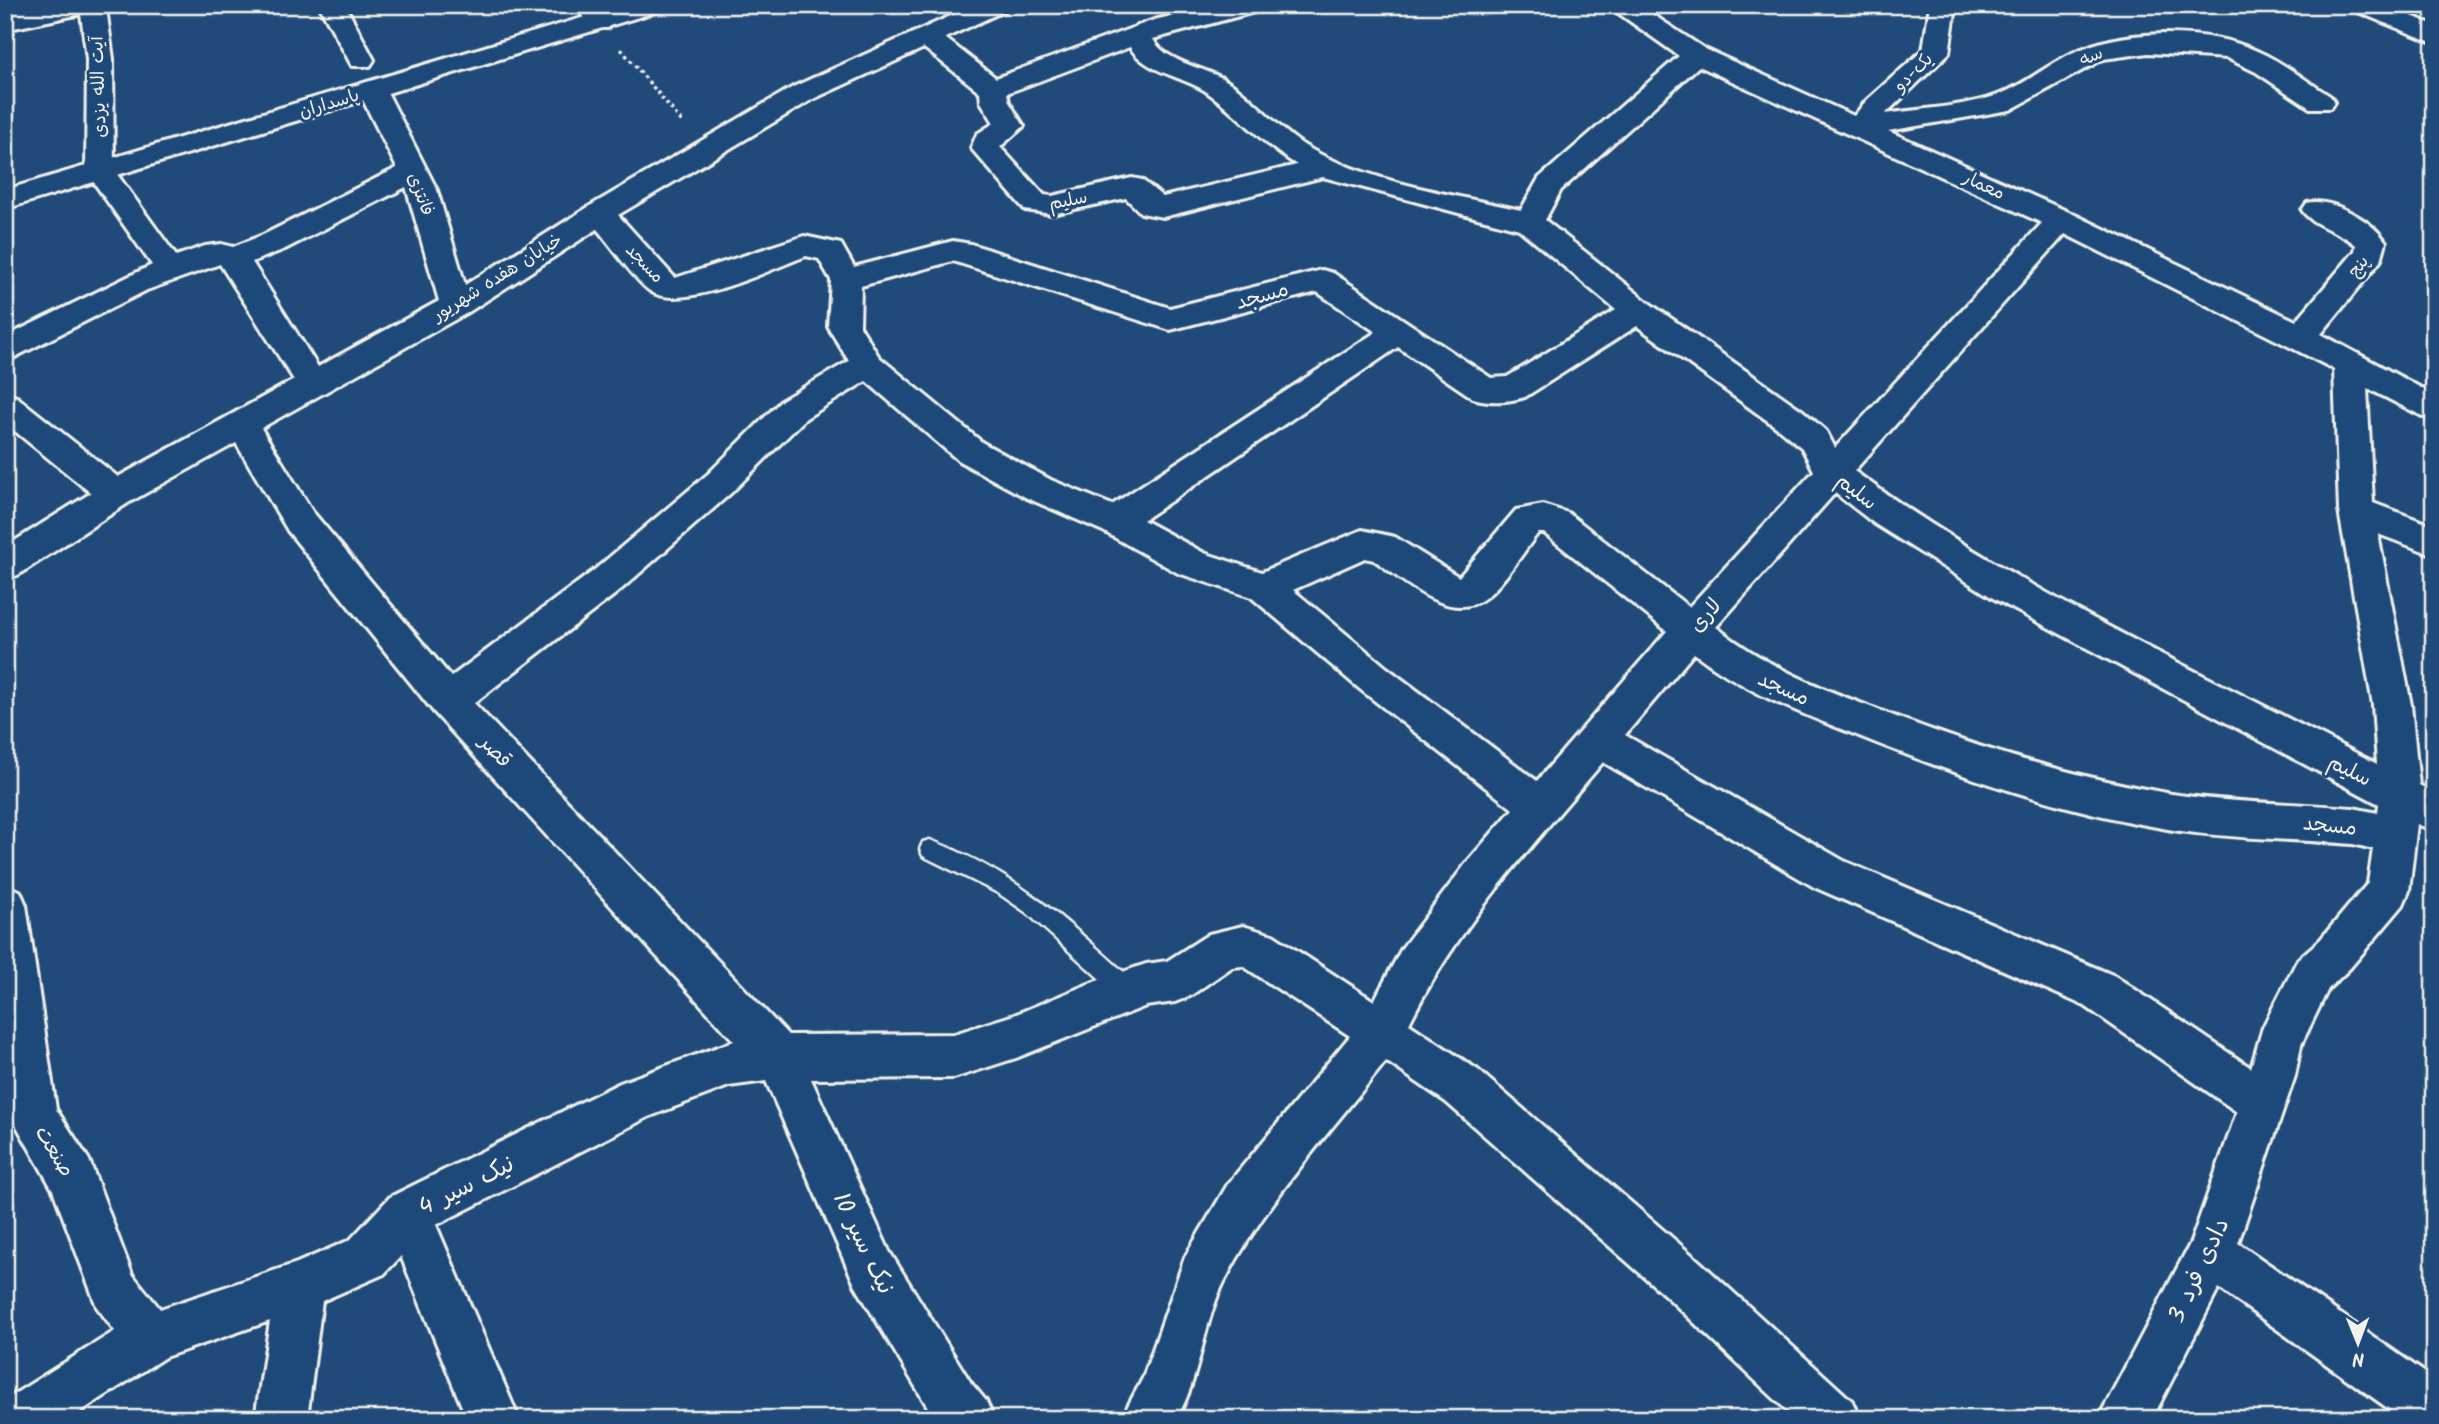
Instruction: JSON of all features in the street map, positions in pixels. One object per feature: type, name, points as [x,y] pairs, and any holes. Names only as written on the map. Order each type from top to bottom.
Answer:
[{"type":"street","points":[[332,5],[360,60]]},
{"type":"street","name":"پاسداران","points":[[5,200],[372,90],[594,13],[653,5]]},
{"type":"street","name":"خیابان هفده شهریور","points":[[5,565],[116,494],[456,304],[600,213],[803,93],[997,5]]},
{"type":"street","points":[[1138,5],[1151,31],[1145,50],[1179,70],[1213,84],[1292,150],[1323,168],[1425,197],[1529,222],[1549,185],[1696,55]]},
{"type":"street","points":[[993,89],[1151,31],[1253,5]]},
{"type":"street","points":[[1629,11],[1666,5]]},
{"type":"street","name":"یک-دو","points":[[1860,127],[1877,106],[1936,53],[1943,5]]},
{"type":"street","points":[[2362,5],[2434,35]]},
{"type":"street","name":"آیت الله یزدی","points":[[5,22],[75,6],[93,8],[100,59],[100,171]]},
{"type":"street","name":"معمار","points":[[1629,11],[1696,55],[2061,220],[2301,337],[2434,410]]},
{"type":"street","name":"سلیم","points":[[927,37],[993,89],[995,102],[1010,126],[988,140],[985,148],[1035,203],[1043,206],[1132,187],[1151,206],[1163,207],[1323,168]]},
{"type":"street","name":"سه","points":[[1860,127],[2000,104],[2020,96],[2083,58],[2108,48],[2126,45],[2228,48],[2247,55],[2320,102]]},
{"type":"street","name":"فانتزی","points":[[372,90],[422,190],[456,304]]},
{"type":"street","points":[[100,171],[170,269]]},
{"type":"street","points":[[5,351],[70,315],[170,269],[213,255],[234,258],[274,243],[414,171]]},
{"type":"street","name":"پنج","points":[[2301,337],[2370,253],[2371,242],[2358,230],[2317,210]]},
{"type":"street","name":"مسجد","points":[[600,213],[661,284],[675,288],[691,286],[804,246],[830,251],[846,281],[953,251],[971,254],[1020,273],[1170,319],[1322,280],[1333,284],[1398,332],[1485,390],[1513,389],[1639,311]]},
{"type":"street","name":"لاری","points":[[1147,1419],[1164,1391],[1202,1274],[1245,1201],[1381,1034],[1417,962],[1539,806],[1690,630],[2061,220]]},
{"type":"street","name":"سلیم","points":[[1529,222],[1639,311],[1791,420],[1814,440],[1832,473],[1887,514],[2007,588],[2409,814]]},
{"type":"street","points":[[234,258],[312,383]]},
{"type":"street","points":[[846,281],[844,327],[868,365],[971,452],[1039,489],[1115,521],[1191,563],[1265,587],[1374,679],[1539,806]]},
{"type":"street","points":[[1115,521],[1398,332]]},
{"type":"street","points":[[448,701],[605,582],[720,483],[794,409],[868,365]]},
{"type":"street","name":"دادی فرد 3","points":[[2124,1419],[2211,1253],[2267,1089],[2278,1042],[2313,974],[2335,954],[2388,891],[2409,814],[2356,511],[2350,365]]},
{"type":"street","points":[[5,405],[116,494]]},
{"type":"street","name":"قصر","points":[[241,423],[300,521],[448,701],[778,1057]]},
{"type":"street","points":[[2356,511],[2434,541]]},
{"type":"street","name":"مسجد","points":[[1265,587],[1362,544],[1371,543],[1382,547],[1450,591],[1464,592],[1473,587],[1528,520],[1544,519],[1556,523],[1738,666],[1786,691],[1950,755],[2056,788],[2175,812],[2353,827],[2409,814]]},
{"type":"street","points":[[1597,738],[1829,874],[2101,991],[2267,1089]]},
{"type":"street","name":"صنعت","points":[[5,905],[20,1124],[72,1177],[114,1290],[151,1337]]},
{"type":"street","name":"نیک سیر 4","points":[[22,1419],[151,1337],[300,1286],[367,1257],[407,1214],[636,1099],[729,1064],[778,1057],[954,1056],[1016,1036],[1129,991],[1175,981],[1224,948],[1243,946],[1258,949],[1462,1086],[1683,1279],[1834,1419]]},
{"type":"street","name":"نیک سیر 10","points":[[778,1057],[872,1268],[953,1401],[968,1419]]},
{"type":"street","points":[[407,1214],[493,1419]]},
{"type":"street","points":[[2211,1253],[2434,1410]]},
{"type":"street","points":[[281,1419],[300,1286]]},
{"type":"lane","points":[[930,849],[1005,886],[1034,906],[1129,991]]},
{"type":"path","points":[[594,13],[706,150]]}]
